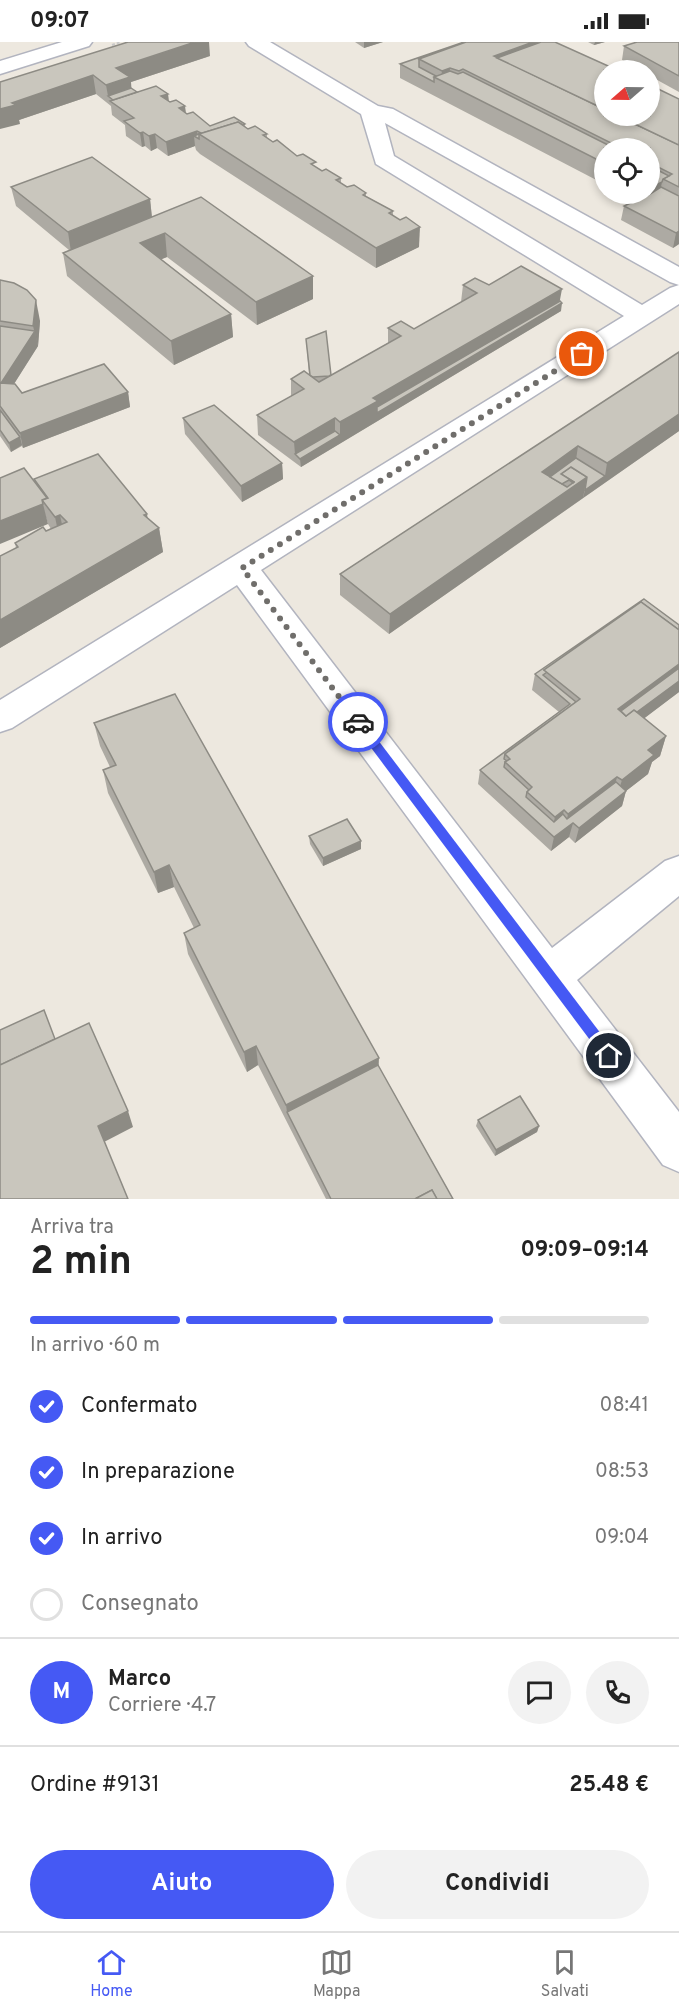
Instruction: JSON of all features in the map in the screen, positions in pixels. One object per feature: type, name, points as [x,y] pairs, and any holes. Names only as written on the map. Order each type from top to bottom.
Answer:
[{"type":"street","points":[[0,68],[82,42]]},
{"type":"street","points":[[256,42],[371,111],[385,114],[679,277]]},
{"type":"street","points":[[371,111],[384,159],[642,316]]},
{"type":"street","points":[[0,718],[679,293]]},
{"type":"street","points":[[242,568],[679,1149]]},
{"type":"street","points":[[554,981],[564,963],[679,873]]},
{"type":"building","points":[[128,42],[195,42],[116,68],[130,77],[106,85],[93,75],[0,109],[0,82]]},
{"type":"building","points":[[466,42],[419,59],[419,67],[436,76],[434,82],[400,64]]},
{"type":"building","points":[[466,42],[533,42],[494,56],[594,104],[594,126],[639,126],[679,145],[679,187],[663,179],[672,174],[660,168],[660,138],[601,138],[463,69],[459,71],[450,68],[442,71],[419,59]]},
{"type":"building","points":[[541,42],[555,42],[595,60],[594,104],[497,58]]},
{"type":"building","points":[[637,42],[679,42],[679,76],[660,66],[660,60],[650,60],[624,46]]},
{"type":"building","points":[[450,71],[458,74],[463,72],[594,138],[594,158],[434,77]]},
{"type":"building","points":[[156,86],[168,94],[161,96],[170,102],[176,100],[185,106],[179,108],[187,114],[193,112],[210,126],[234,117],[245,124],[238,122],[199,134],[199,139],[194,136],[201,133],[197,131],[166,142],[155,134],[149,136],[143,132],[140,133],[124,121],[134,118],[110,101]]},
{"type":"building","points":[[131,88],[137,92],[113,100],[108,96]]},
{"type":"building","points":[[660,90],[679,99],[679,145],[639,126],[660,126]]},
{"type":"building","points":[[238,122],[248,129],[255,126],[267,134],[263,135],[273,142],[277,140],[297,156],[303,154],[316,162],[311,164],[322,171],[326,169],[341,178],[336,180],[347,187],[354,185],[366,193],[363,195],[393,211],[389,213],[400,220],[406,217],[420,227],[376,248],[199,134]]},
{"type":"building","points":[[92,157],[150,199],[68,232],[11,187]]},
{"type":"building","points":[[660,171],[669,176],[660,183]]},
{"type":"building","points":[[660,188],[679,196],[679,231],[676,233],[624,206],[660,204]]},
{"type":"building","points":[[201,197],[313,276],[256,302],[165,233],[140,243],[231,314],[171,341],[63,253]]},
{"type":"building","points":[[521,266],[562,289],[373,398],[378,401],[340,422],[335,418],[294,442],[257,415],[304,389],[291,379],[304,371],[319,382],[401,336],[388,328],[401,321],[414,329],[477,293],[463,285],[475,278],[489,285]]},
{"type":"building","points":[[0,280],[14,283],[27,290],[36,300],[33,326],[0,321]]},
{"type":"building","points":[[560,301],[562,303],[377,413],[377,407]]},
{"type":"building","points":[[0,326],[35,331],[1,383],[15,384],[22,393],[104,364],[128,392],[20,433],[0,406]]},
{"type":"building","points":[[326,331],[331,375],[313,377],[310,375],[306,339]]},
{"type":"building","points":[[679,352],[679,414],[607,463],[578,446],[542,472],[567,487],[574,482],[561,474],[571,467],[587,477],[390,614],[340,574]]},
{"type":"building","points":[[214,405],[282,463],[241,486],[183,418]]},
{"type":"building","points":[[0,410],[20,437],[9,443],[0,430]]},
{"type":"building","points":[[335,431],[340,435],[300,459],[295,454]]},
{"type":"building","points":[[98,454],[147,514],[144,515],[159,528],[0,620],[0,556],[18,547],[15,543],[43,527],[46,531],[67,522],[60,515],[55,517],[42,500],[48,498],[34,479]]},
{"type":"building","points":[[576,458],[605,476],[585,490],[587,477],[571,467],[561,474],[574,482],[573,483],[569,480],[562,484],[550,477]]},
{"type":"building","points":[[24,468],[47,498],[42,500],[43,504],[0,521],[0,478]]},
{"type":"building","points":[[644,599],[679,625],[679,630],[641,602],[544,670],[547,672],[543,675],[576,702],[505,754],[504,759],[507,761],[504,767],[529,790],[526,797],[554,822],[563,814],[567,819],[616,782],[626,791],[579,828],[573,823],[554,837],[480,770],[570,704],[535,674]]},
{"type":"building","points":[[641,602],[679,630],[679,664],[618,709],[626,716],[634,710],[666,736],[648,750],[654,755],[622,780],[617,777],[568,814],[564,810],[555,817],[527,792],[532,787],[505,762],[510,759],[505,754],[580,699],[544,670]]},
{"type":"building","points":[[679,668],[679,681],[637,712],[634,710],[626,716],[621,711]]},
{"type":"building","points":[[175,694],[379,1058],[286,1105],[256,1046],[244,1052],[184,933],[200,925],[169,865],[154,872],[103,770],[116,765],[94,723]]},
{"type":"building","points":[[347,819],[361,841],[323,858],[309,836]]},
{"type":"building","points":[[44,1010],[55,1039],[0,1065],[0,1030]]},
{"type":"building","points":[[89,1023],[128,1111],[98,1126],[128,1199],[0,1199],[0,1065]]},
{"type":"building","points":[[378,1065],[453,1199],[437,1199],[432,1190],[415,1199],[331,1199],[287,1112]]},
{"type":"building","points":[[520,1096],[539,1126],[496,1150],[478,1120]]},
{"type":"building","points":[[432,1190],[437,1199],[415,1199]]},
{"type":"way so far","points":[[358,722],[242,568],[582,354]]},
{"type":"route","points":[[358,722],[609,1056]]}]
